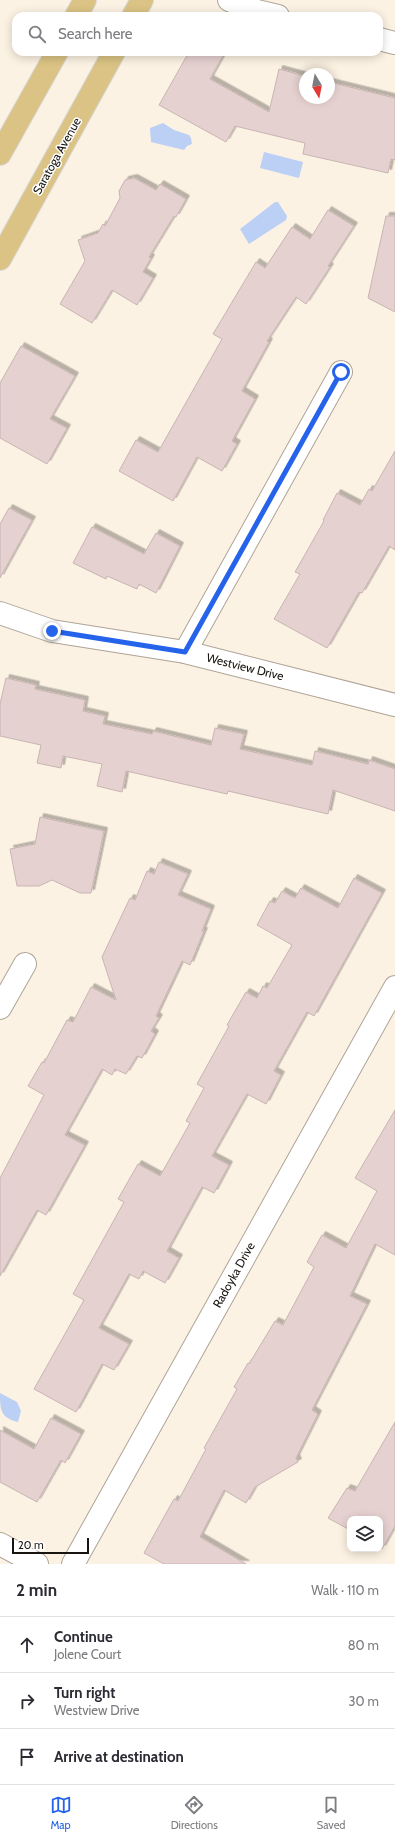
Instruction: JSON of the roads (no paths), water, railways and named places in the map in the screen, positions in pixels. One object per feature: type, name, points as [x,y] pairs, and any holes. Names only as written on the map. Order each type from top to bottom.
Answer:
[{"type":"highway","points":[[78,12],[85,0]]},
{"type":"highway","points":[[135,12],[142,0]]},
{"type":"highway","points":[[0,154],[54,56]]},
{"type":"highway","name":"Saratoga Avenue","points":[[0,259],[112,56]]},
{"type":"street","points":[[229,0],[260,12]]},
{"type":"street","points":[[383,40],[395,43]]},
{"type":"street","points":[[185,652],[341,372]]},
{"type":"street","name":"Westview Drive","points":[[0,613],[52,631],[185,652],[395,705]]},
{"type":"street","points":[[0,1008],[25,964]]},
{"type":"street","name":"Radoyka Drive","points":[[73,1564],[395,987]]},
{"type":"street","points":[[0,1544],[37,1564]]},
{"type":"water","points":[[163,123],[174,130],[189,135],[192,144],[187,146],[184,150],[151,142],[150,128]]},
{"type":"water","points":[[264,152],[303,162],[299,178],[260,168]]},
{"type":"water","points":[[275,202],[278,202],[287,216],[286,220],[249,244],[240,229]]},
{"type":"water","points":[[0,1393],[17,1402],[21,1411],[18,1422],[8,1418],[2,1412]]}]
